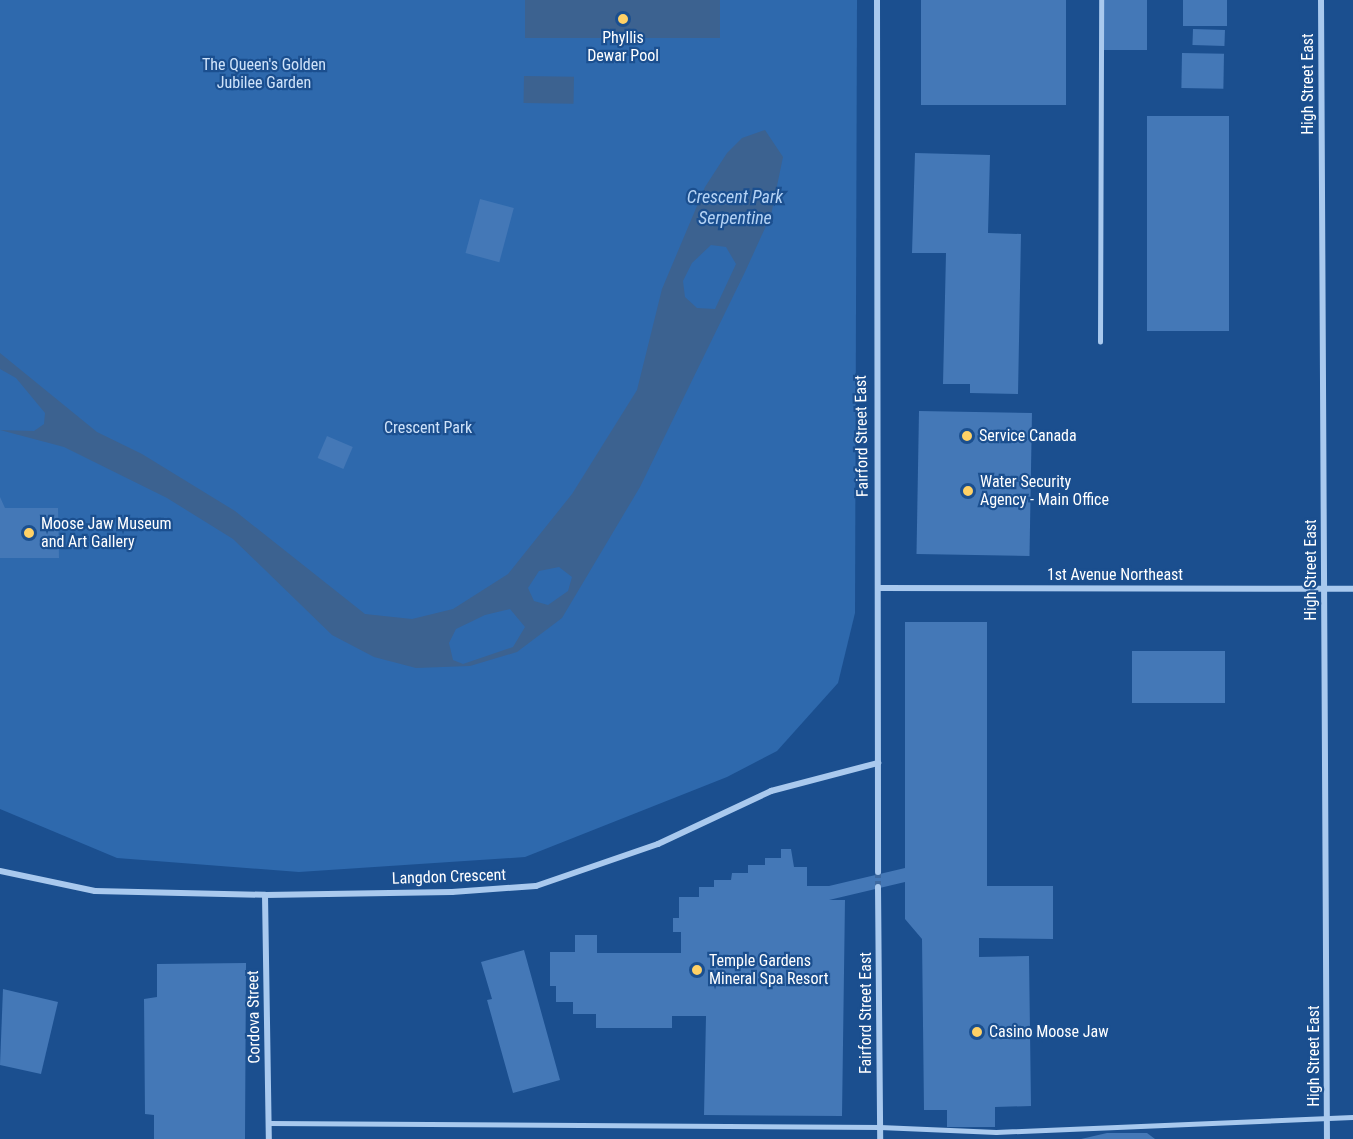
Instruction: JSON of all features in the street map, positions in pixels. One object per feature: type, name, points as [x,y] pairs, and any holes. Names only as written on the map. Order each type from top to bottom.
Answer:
[{"type":"street","name":"Fairford Street East","points":[[877,0],[878,872]]},
{"type":"street","name":"High Street East","points":[[1321,0],[1327,1139]]},
{"type":"street","name":"1st Avenue Northeast","points":[[878,588],[1353,589]]},
{"type":"street","name":"Langdon Crescent","points":[[0,871],[95,891],[265,895],[452,892],[536,886],[658,844],[771,791],[878,763]]},
{"type":"street","name":"Fairford Street East","points":[[878,887],[880,1139]]},
{"type":"street","name":"Cordova Street","points":[[265,895],[269,1139]]},
{"type":"lane","points":[[1100,342],[1101,0]]},
{"type":"lane","points":[[269,1123],[880,1127],[996,1132],[1353,1117]]},
{"type":"green space","name":"Crescent Park","points":[[0,0],[857,0],[855,613],[838,683],[777,751],[727,777],[525,857],[299,872],[117,858],[0,809]]},
{"type":"water","name":"Phyllis Dewar Pool","points":[[525,0],[720,0],[720,38],[525,38]]},
{"type":"water","points":[[524,76],[574,77],[574,104],[524,103]]},
{"type":"water","name":"Crescent Park Serpentine","points":[[765,130],[783,157],[771,215],[640,487],[562,618],[517,652],[470,666],[416,668],[374,657],[332,635],[233,539],[167,498],[64,447],[0,430],[34,431],[44,424],[45,413],[16,378],[0,369],[0,353],[97,432],[142,454],[235,511],[365,614],[412,619],[453,609],[508,574],[572,494],[637,390],[662,289],[705,187],[727,153],[742,138]],"holes":[[[711,245],[726,247],[736,264],[715,309],[697,308],[685,297],[683,281],[692,263]],[[559,567],[572,577],[568,591],[548,605],[534,601],[528,588],[539,571]],[[510,609],[525,627],[513,647],[463,664],[453,660],[449,643],[456,629],[485,615]]]},
{"type":"building","points":[[921,0],[1066,0],[1066,105],[921,105]]},
{"type":"building","points":[[1103,0],[1147,0],[1147,50],[1103,50]]},
{"type":"building","points":[[1183,0],[1227,0],[1227,26],[1183,26]]},
{"type":"building","points":[[1193,29],[1225,30],[1224,46],[1192,45]]},
{"type":"building","points":[[1182,53],[1224,54],[1223,89],[1181,88]]},
{"type":"building","points":[[1147,116],[1229,116],[1229,331],[1147,331]]},
{"type":"building","points":[[915,153],[990,155],[988,233],[1021,234],[1018,394],[970,393],[970,384],[943,384],[946,253],[912,253]]},
{"type":"building","points":[[480,199],[514,208],[499,262],[466,253]]},
{"type":"building","points":[[919,411],[1032,413],[1029,556],[917,554]]},
{"type":"building","points":[[327,436],[353,447],[343,469],[318,458]]},
{"type":"building","name":"Moose Jaw Museum and Art Gallery","points":[[0,497],[5,508],[58,508],[59,558],[0,558]]},
{"type":"building","points":[[905,622],[987,622],[987,886],[1053,886],[1053,939],[979,938],[979,957],[1029,956],[1031,1106],[995,1107],[995,1127],[947,1127],[947,1110],[924,1110],[922,939],[905,919],[905,882],[829,900],[845,900],[842,1116],[704,1115],[706,1016],[672,1016],[672,1028],[596,1028],[596,1014],[573,1014],[573,1002],[556,1002],[556,986],[550,986],[550,952],[575,952],[575,935],[597,935],[597,953],[681,953],[681,932],[673,932],[673,918],[679,918],[679,897],[699,897],[699,887],[714,887],[714,880],[731,880],[732,873],[748,873],[748,865],[765,865],[765,858],[781,858],[781,849],[791,849],[794,867],[807,867],[807,886],[829,886],[905,868]]},
{"type":"building","points":[[1132,651],[1225,651],[1225,703],[1132,703]]},
{"type":"building","points":[[524,950],[560,1080],[513,1093],[487,1000],[492,999],[481,962]]},
{"type":"building","points":[[246,963],[245,1139],[154,1139],[154,1115],[145,1114],[144,999],[157,997],[157,964]]},
{"type":"building","points":[[3,989],[58,1002],[41,1074],[0,1065]]},
{"type":"building","points":[[1107,1133],[1147,1133],[1155,1139],[1081,1139]]},
{"type":"tunnel","points":[[878,872],[878,887]]},
{"type":"place","name":"Phyllis Dewar Pool","points":[[623,19]]},
{"type":"place","name":"Service Canada","points":[[967,436]]},
{"type":"place","name":"Water Security Agency - Main Office","points":[[968,491]]},
{"type":"place","name":"Moose Jaw Museum and Art Gallery","points":[[29,533]]},
{"type":"place","name":"Temple Gardens Mineral Spa Resort","points":[[697,970]]},
{"type":"place","name":"Casino Moose Jaw","points":[[977,1032]]},
{"type":"park label","name":"The Queen's Golden Jubilee Garden","points":[[264,74]]}]
